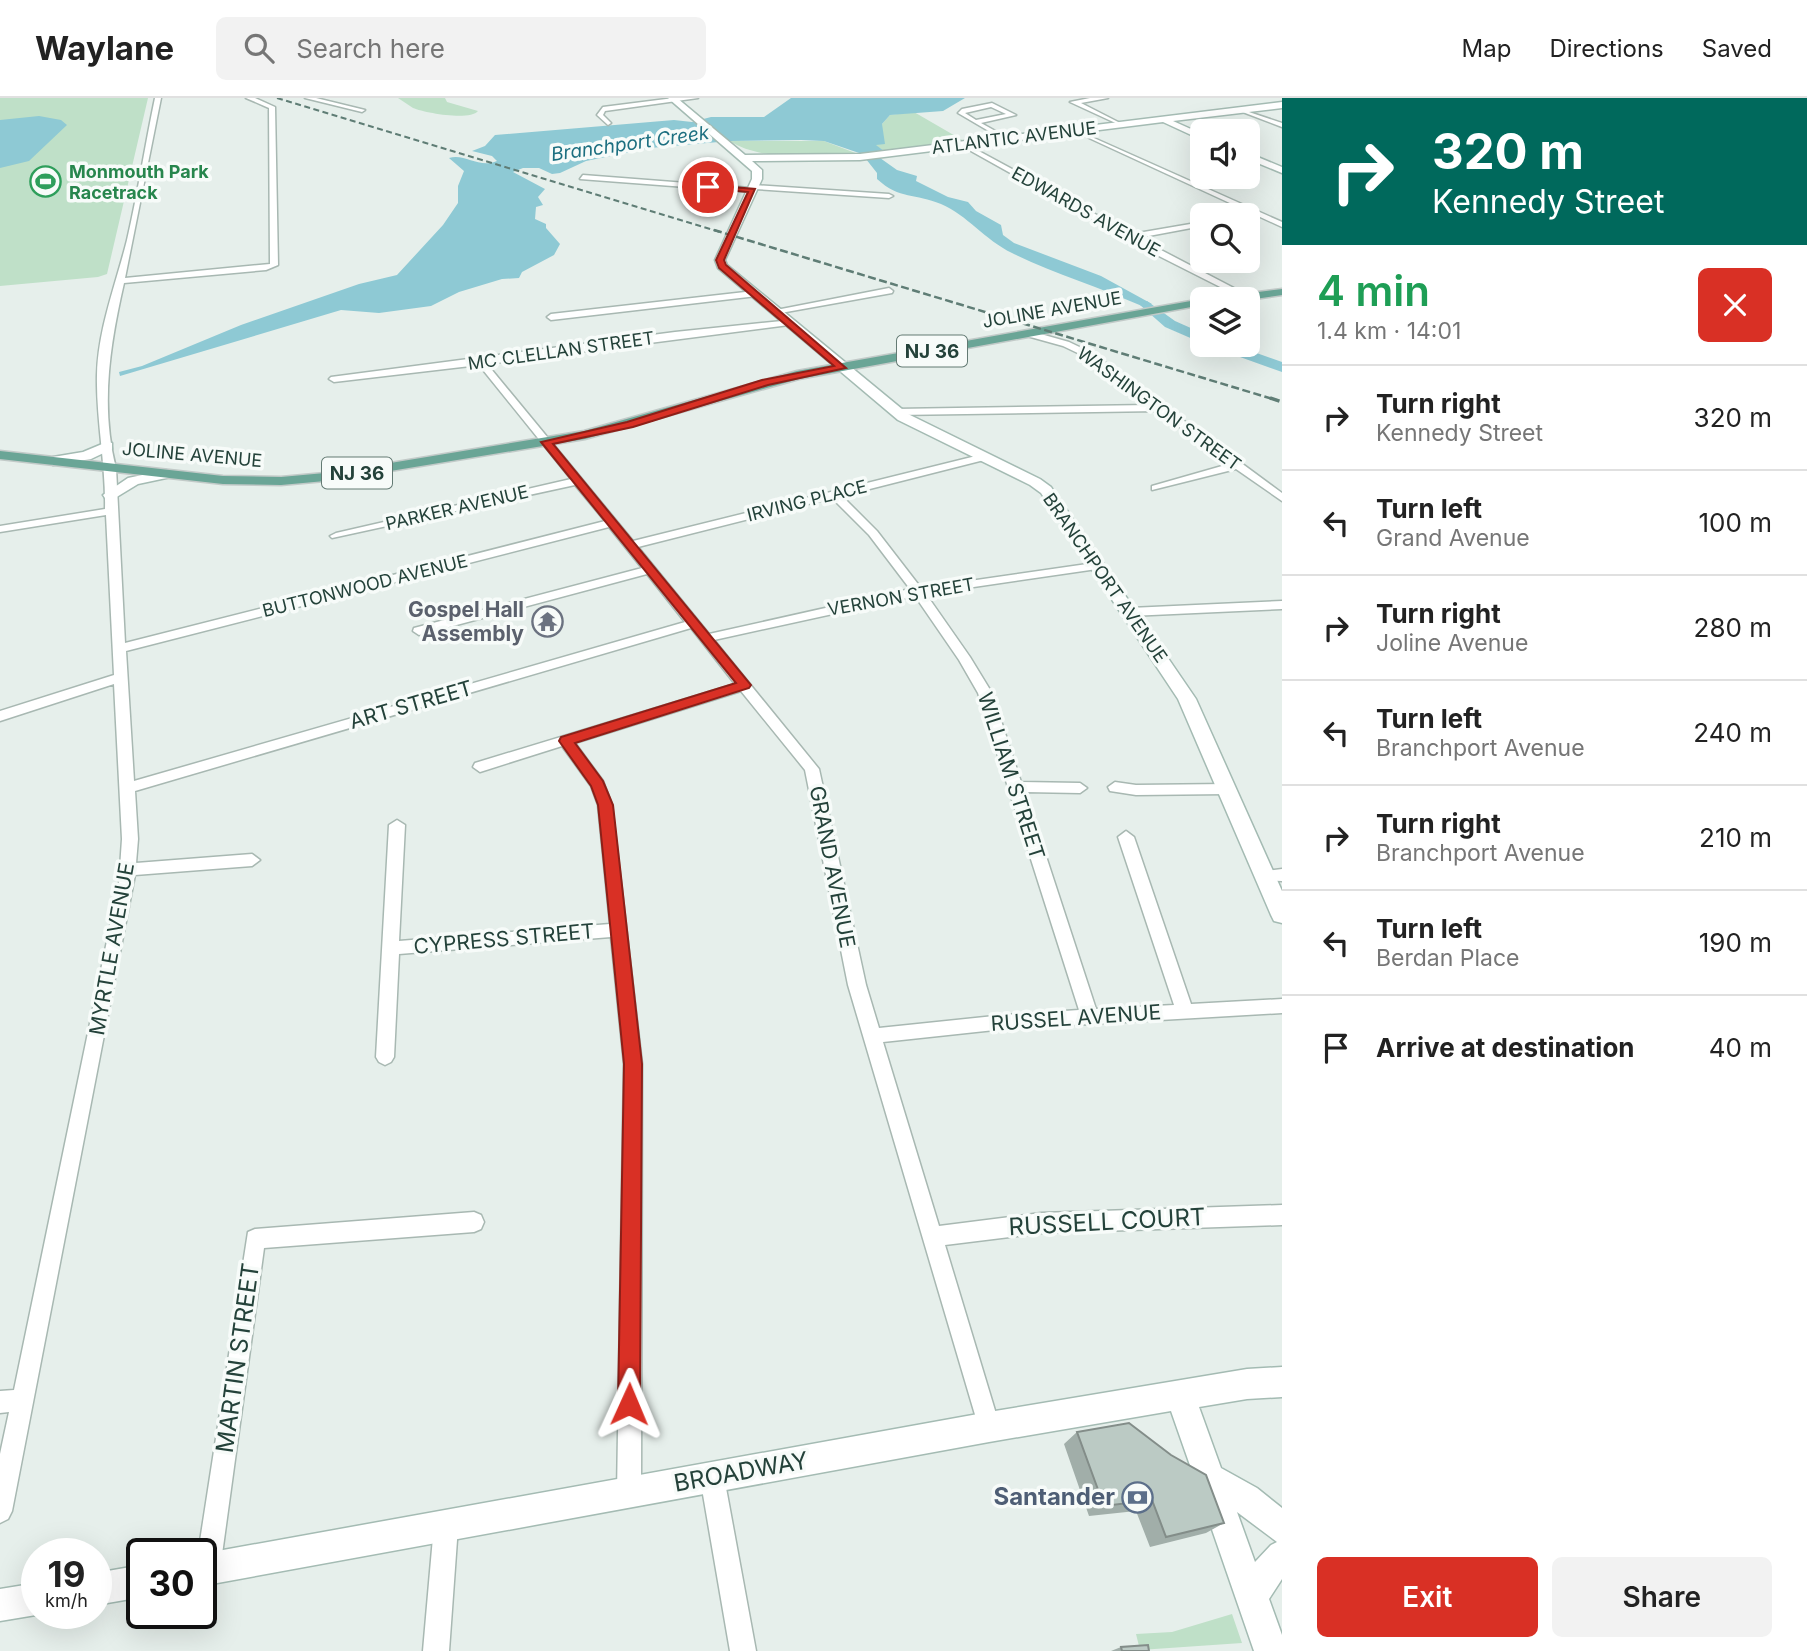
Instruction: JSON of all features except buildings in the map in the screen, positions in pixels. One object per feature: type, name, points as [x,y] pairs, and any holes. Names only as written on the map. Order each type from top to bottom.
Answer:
[{"type":"main road","points":[[1260,295],[1282,292]]},
{"type":"main road","name":"JOLINE AVENUE","points":[[0,455],[248,481],[311,479],[546,442],[629,425],[766,382],[1190,304]]},
{"type":"street","name":"MYRTLE AVENUE","points":[[0,1511],[11,1401],[121,918],[128,870],[128,788],[120,678],[111,468],[102,378],[108,332],[131,238],[158,98]]},
{"type":"street","points":[[119,281],[266,268],[274,265],[272,107],[249,98]]},
{"type":"street","points":[[308,98],[333,101],[362,110]]},
{"type":"street","points":[[594,104],[603,109],[695,98]]},
{"type":"street","points":[[1065,98],[1120,125]]},
{"type":"street","points":[[1074,102],[1105,98]]},
{"type":"street","points":[[1241,98],[1264,107]]},
{"type":"street","points":[[674,100],[746,158],[757,170],[754,185]]},
{"type":"street","points":[[975,122],[1013,114],[992,105],[961,112],[975,122],[1006,139]]},
{"type":"street","name":"ATLANTIC AVENUE","points":[[746,158],[862,157],[1282,105]]},
{"type":"street","points":[[603,109],[600,115],[608,123]]},
{"type":"street","points":[[1242,110],[1282,125]]},
{"type":"street","points":[[1163,120],[1190,132]]},
{"type":"street","points":[[1078,131],[1235,203]]},
{"type":"street","points":[[727,144],[751,153],[790,156]]},
{"type":"street","name":"EDWARDS AVENUE","points":[[964,145],[1228,287]]},
{"type":"street","points":[[754,185],[772,156]]},
{"type":"street","points":[[1260,160],[1280,168]]},
{"type":"street","points":[[583,177],[754,185],[889,196]]},
{"type":"street","name":"BRANCHPORT AVENUE","points":[[754,185],[720,264],[896,412],[1046,490],[1187,699],[1228,789],[1274,875],[1282,915]]},
{"type":"street","points":[[1260,214],[1270,212]]},
{"type":"street","points":[[1260,214],[1282,225]]},
{"type":"street","points":[[1131,237],[1190,226]]},
{"type":"street","points":[[775,311],[889,291]]},
{"type":"street","points":[[551,317],[754,294]]},
{"type":"street","name":"MC CLELLAN STREET","points":[[334,379],[481,363],[612,342],[789,322]]},
{"type":"street","name":"WASHINGTON STREET","points":[[1030,334],[1078,349],[1282,498]]},
{"type":"street","name":"GRAND AVENUE","points":[[481,363],[804,756],[814,775],[854,972],[871,1036],[989,1427]]},
{"type":"street","points":[[896,412],[1161,408]]},
{"type":"street","points":[[53,461],[86,456],[107,446]]},
{"type":"street","name":"IRVING PLACE","points":[[631,545],[984,457]]},
{"type":"street","points":[[1156,488],[1237,465]]},
{"type":"street","points":[[0,528],[111,503],[138,479],[166,474]]},
{"type":"street","name":"PARKER AVENUE","points":[[336,536],[577,481]]},
{"type":"street","name":"WILLIAM STREET","points":[[834,494],[867,523],[894,556],[972,668],[985,693],[1090,1017]]},
{"type":"street","name":"BUTTONWOOD AVENUE","points":[[120,649],[612,523]]},
{"type":"street","name":"VERNON STREET","points":[[707,638],[863,602],[1097,565]]},
{"type":"street","points":[[419,631],[651,569]]},
{"type":"street","points":[[1130,612],[1282,606]]},
{"type":"street","name":"ART STREET","points":[[128,788],[695,623]]},
{"type":"street","points":[[0,716],[120,678]]},
{"type":"street","points":[[480,767],[744,685]]},
{"type":"street","points":[[566,741],[604,798],[633,1064],[629,1493]]},
{"type":"street","points":[[1016,787],[1080,788]]},
{"type":"street","points":[[1115,787],[1136,790],[1228,789]]},
{"type":"street","name":"CYPRESS STREET","points":[[385,1057],[397,825]]},
{"type":"street","points":[[1126,837],[1185,1012]]},
{"type":"street","points":[[128,870],[252,860]]},
{"type":"street","name":"CYPRESS STREET","points":[[390,948],[618,930]]},
{"type":"street","name":"RUSSEL AVENUE","points":[[871,1036],[1090,1017],[1282,1006]]},
{"type":"street","name":"RUSSELL COURT","points":[[932,1237],[1041,1223],[1282,1215]]},
{"type":"street","name":"MARTIN STREET","points":[[210,1538],[255,1239],[474,1222]]},
{"type":"street","name":"BROADWAY","points":[[217,1568],[1107,1406],[1247,1384],[1282,1382]]},
{"type":"street","points":[[1180,1395],[1271,1651]]},
{"type":"street","points":[[1107,1406],[1139,1433]]},
{"type":"street","points":[[1168,1454],[1246,1499],[1282,1528]]},
{"type":"street","points":[[712,1477],[743,1651]]},
{"type":"street","points":[[436,1651],[446,1526]]},
{"type":"street","points":[[1252,1596],[1270,1568],[1282,1556]]},
{"type":"street","points":[[0,1605],[21,1602]]},
{"type":"green space","points":[[0,98],[148,98],[107,274],[0,286]]},
{"type":"green space","points":[[398,98],[445,98],[447,102],[478,111],[457,116],[437,114],[413,108]]},
{"type":"green space","points":[[914,112],[964,141],[884,151],[875,145],[882,124],[890,115]]},
{"type":"green space","points":[[730,141],[824,141],[858,154],[774,155],[743,148]]},
{"type":"green space","points":[[1232,1614],[1242,1643],[1140,1650],[1136,1634],[1172,1632]]},
{"type":"water","name":"Branchport Creek","points":[[791,98],[965,98],[943,111],[890,115],[882,124],[885,144],[876,145],[884,151],[873,153],[897,170],[917,176],[916,181],[948,197],[968,202],[976,211],[1001,225],[1003,235],[1014,243],[1101,276],[1152,304],[1142,306],[1012,253],[941,204],[885,186],[877,179],[877,173],[862,154],[824,141],[730,141],[650,148],[586,161],[560,173],[552,174],[539,168],[523,168],[513,172],[545,189],[538,197],[543,205],[536,207],[535,219],[546,224],[546,228],[560,244],[554,255],[522,272],[519,278],[502,279],[459,292],[431,306],[379,313],[341,310],[120,376],[119,372],[142,366],[241,325],[359,284],[397,275],[443,225],[458,203],[458,186],[464,171],[449,158],[461,157],[484,163],[497,161],[492,156],[472,151],[485,146],[495,135],[674,120],[692,122],[711,117],[764,117]]},
{"type":"water","points":[[39,116],[61,120],[67,125],[29,161],[0,168],[0,120]]},
{"type":"waterway","points":[[1147,305],[1170,324],[1190,333]]},
{"type":"waterway","points":[[1254,357],[1282,367]]},
{"type":"railway","points":[[277,98],[720,232]]},
{"type":"railway","points":[[714,230],[1276,400]]},
{"type":"railway","points":[[1270,398],[1276,400]]},
{"type":"railway","points":[[1276,400],[1282,402]]},
{"type":"place","name":"Monmouth Park Racetrack","points":[[46,182]]},
{"type":"place","name":"Gospel Hall Assembly","points":[[547,622]]},
{"type":"place","name":"Santander","points":[[1138,1497]]},
{"type":"route","points":[[629,1404],[633,1064],[604,798],[598,785],[566,741],[744,685],[546,442],[629,425],[766,382],[841,368],[720,264],[752,190],[708,187]]}]
